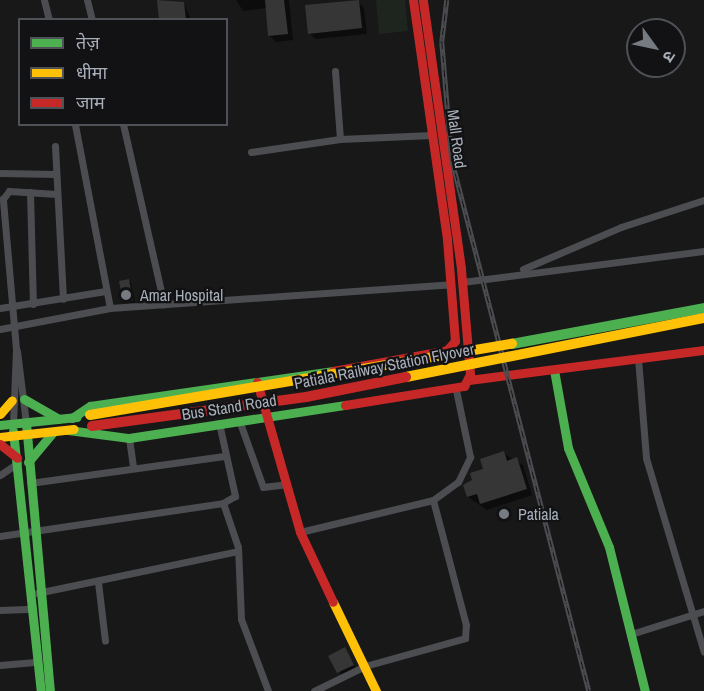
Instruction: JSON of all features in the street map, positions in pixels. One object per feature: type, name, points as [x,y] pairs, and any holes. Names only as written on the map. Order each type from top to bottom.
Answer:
[{"type":"main road","name":"Mall Road","points":[[413,0],[450,265]]},
{"type":"main road","name":"Mall Road","points":[[423,0],[456,283]]},
{"type":"main road","name":"Bus Stand Road","points":[[0,437],[68,430],[129,438],[265,416],[456,390],[469,380],[456,283],[450,265]]},
{"type":"main road","name":"Bus Stand Road","points":[[0,425],[72,418],[90,406],[447,350],[456,334],[456,283]]},
{"type":"main road","name":"Patiala Railway Station Flyover","points":[[72,418],[344,376],[704,308]]},
{"type":"main road","name":"Patiala Railway Station Flyover","points":[[68,430],[306,397],[704,318]]},
{"type":"main road","points":[[469,380],[704,351]]},
{"type":"main road","points":[[554,370],[568,448],[603,529],[645,691]]},
{"type":"main road","points":[[256,380],[300,532],[376,691]]},
{"type":"main road","points":[[0,414],[18,399],[59,419]]},
{"type":"main road","points":[[26,423],[27,435],[21,461],[50,691]]},
{"type":"main road","points":[[13,424],[21,461],[30,483],[30,533]]},
{"type":"main road","points":[[21,461],[53,432]]},
{"type":"main road","points":[[0,444],[21,461]]},
{"type":"main road","points":[[36,593],[33,609],[41,691]]},
{"type":"street","points":[[44,0],[48,18]]},
{"type":"street","points":[[87,0],[92,18]]},
{"type":"street","points":[[335,71],[340,139]]},
{"type":"street","points":[[75,126],[110,308]]},
{"type":"street","points":[[123,126],[164,304]]},
{"type":"street","points":[[251,152],[340,139],[432,135]]},
{"type":"street","points":[[55,146],[63,299]]},
{"type":"street","points":[[0,173],[56,174]]},
{"type":"street","points":[[13,424],[18,399],[16,349],[3,199],[9,190],[57,194]]},
{"type":"street","points":[[30,192],[33,304]]},
{"type":"street","points":[[518,272],[621,227],[704,200]]},
{"type":"street","points":[[0,329],[110,308],[456,283],[518,272],[704,251]]},
{"type":"street","points":[[0,308],[106,291]]},
{"type":"street","points":[[16,349],[18,399],[26,423]]},
{"type":"street","points":[[638,358],[646,458],[704,652]]},
{"type":"street","points":[[300,532],[433,500],[458,482],[470,457],[456,390]]},
{"type":"street","points":[[239,420],[263,488],[286,484]]},
{"type":"street","points":[[0,536],[223,503],[236,498],[224,456],[219,423]]},
{"type":"street","points":[[129,438],[133,467]]},
{"type":"street","points":[[30,483],[224,456]]},
{"type":"street","points":[[0,475],[21,461]]},
{"type":"street","points":[[314,691],[365,666],[465,638],[466,625],[433,500]]},
{"type":"street","points":[[223,503],[238,551],[241,619],[268,691]]},
{"type":"street","points":[[36,593],[98,582],[238,551]]},
{"type":"street","points":[[98,582],[105,641]]},
{"type":"street","points":[[0,610],[33,609]]},
{"type":"street","points":[[631,634],[704,611]]},
{"type":"street","points":[[0,665],[38,662]]},
{"type":"shaded area","points":[[376,0],[405,0],[408,31],[379,34]]},
{"type":"building","points":[[157,0],[184,2],[186,18],[159,18]]},
{"type":"building","points":[[265,0],[284,0],[288,34],[268,36]]},
{"type":"building","points":[[359,0],[362,28],[308,34],[305,5]]},
{"type":"building","points":[[129,279],[133,301],[123,301],[119,281]]},
{"type":"building","points":[[504,451],[507,461],[517,457],[527,489],[480,504],[477,494],[467,497],[463,485],[472,480],[470,473],[483,469],[480,459]]},
{"type":"building","points":[[345,647],[354,665],[337,673],[328,656]]},
{"type":"railway","points":[[447,0],[442,42],[452,160],[589,691]]},
{"type":"traffic: fast","points":[[512,344],[704,308]]},
{"type":"traffic: fast","points":[[554,370],[568,448],[609,547],[645,691]]},
{"type":"traffic: fast","points":[[72,418],[90,406],[333,371]]},
{"type":"traffic: fast","points":[[24,399],[59,419]]},
{"type":"traffic: fast","points":[[68,430],[129,438],[345,405]]},
{"type":"traffic: fast","points":[[0,425],[77,417]]},
{"type":"traffic: fast","points":[[26,423],[50,691]]},
{"type":"traffic: fast","points":[[13,431],[41,691]]},
{"type":"traffic: fast","points":[[28,462],[53,432]]},
{"type":"traffic: slow","points":[[406,377],[704,318]]},
{"type":"traffic: slow","points":[[90,415],[512,344]]},
{"type":"traffic: slow","points":[[0,414],[12,400]]},
{"type":"traffic: slow","points":[[0,437],[74,429]]},
{"type":"traffic: slow","points":[[333,602],[376,691]]},
{"type":"traffic: jam","points":[[333,371],[447,350],[455,341],[447,239],[413,0]]},
{"type":"traffic: jam","points":[[345,405],[464,386],[470,374],[461,268],[423,0]]},
{"type":"traffic: jam","points":[[469,380],[704,350]]},
{"type":"traffic: jam","points":[[92,426],[306,397],[406,377]]},
{"type":"traffic: jam","points":[[257,382],[300,532],[333,602]]},
{"type":"traffic: jam","points":[[0,444],[17,458]]},
{"type":"place","name":"Amar Hospital","points":[[126,295]]},
{"type":"place","name":"Patiala","points":[[504,514]]}]
